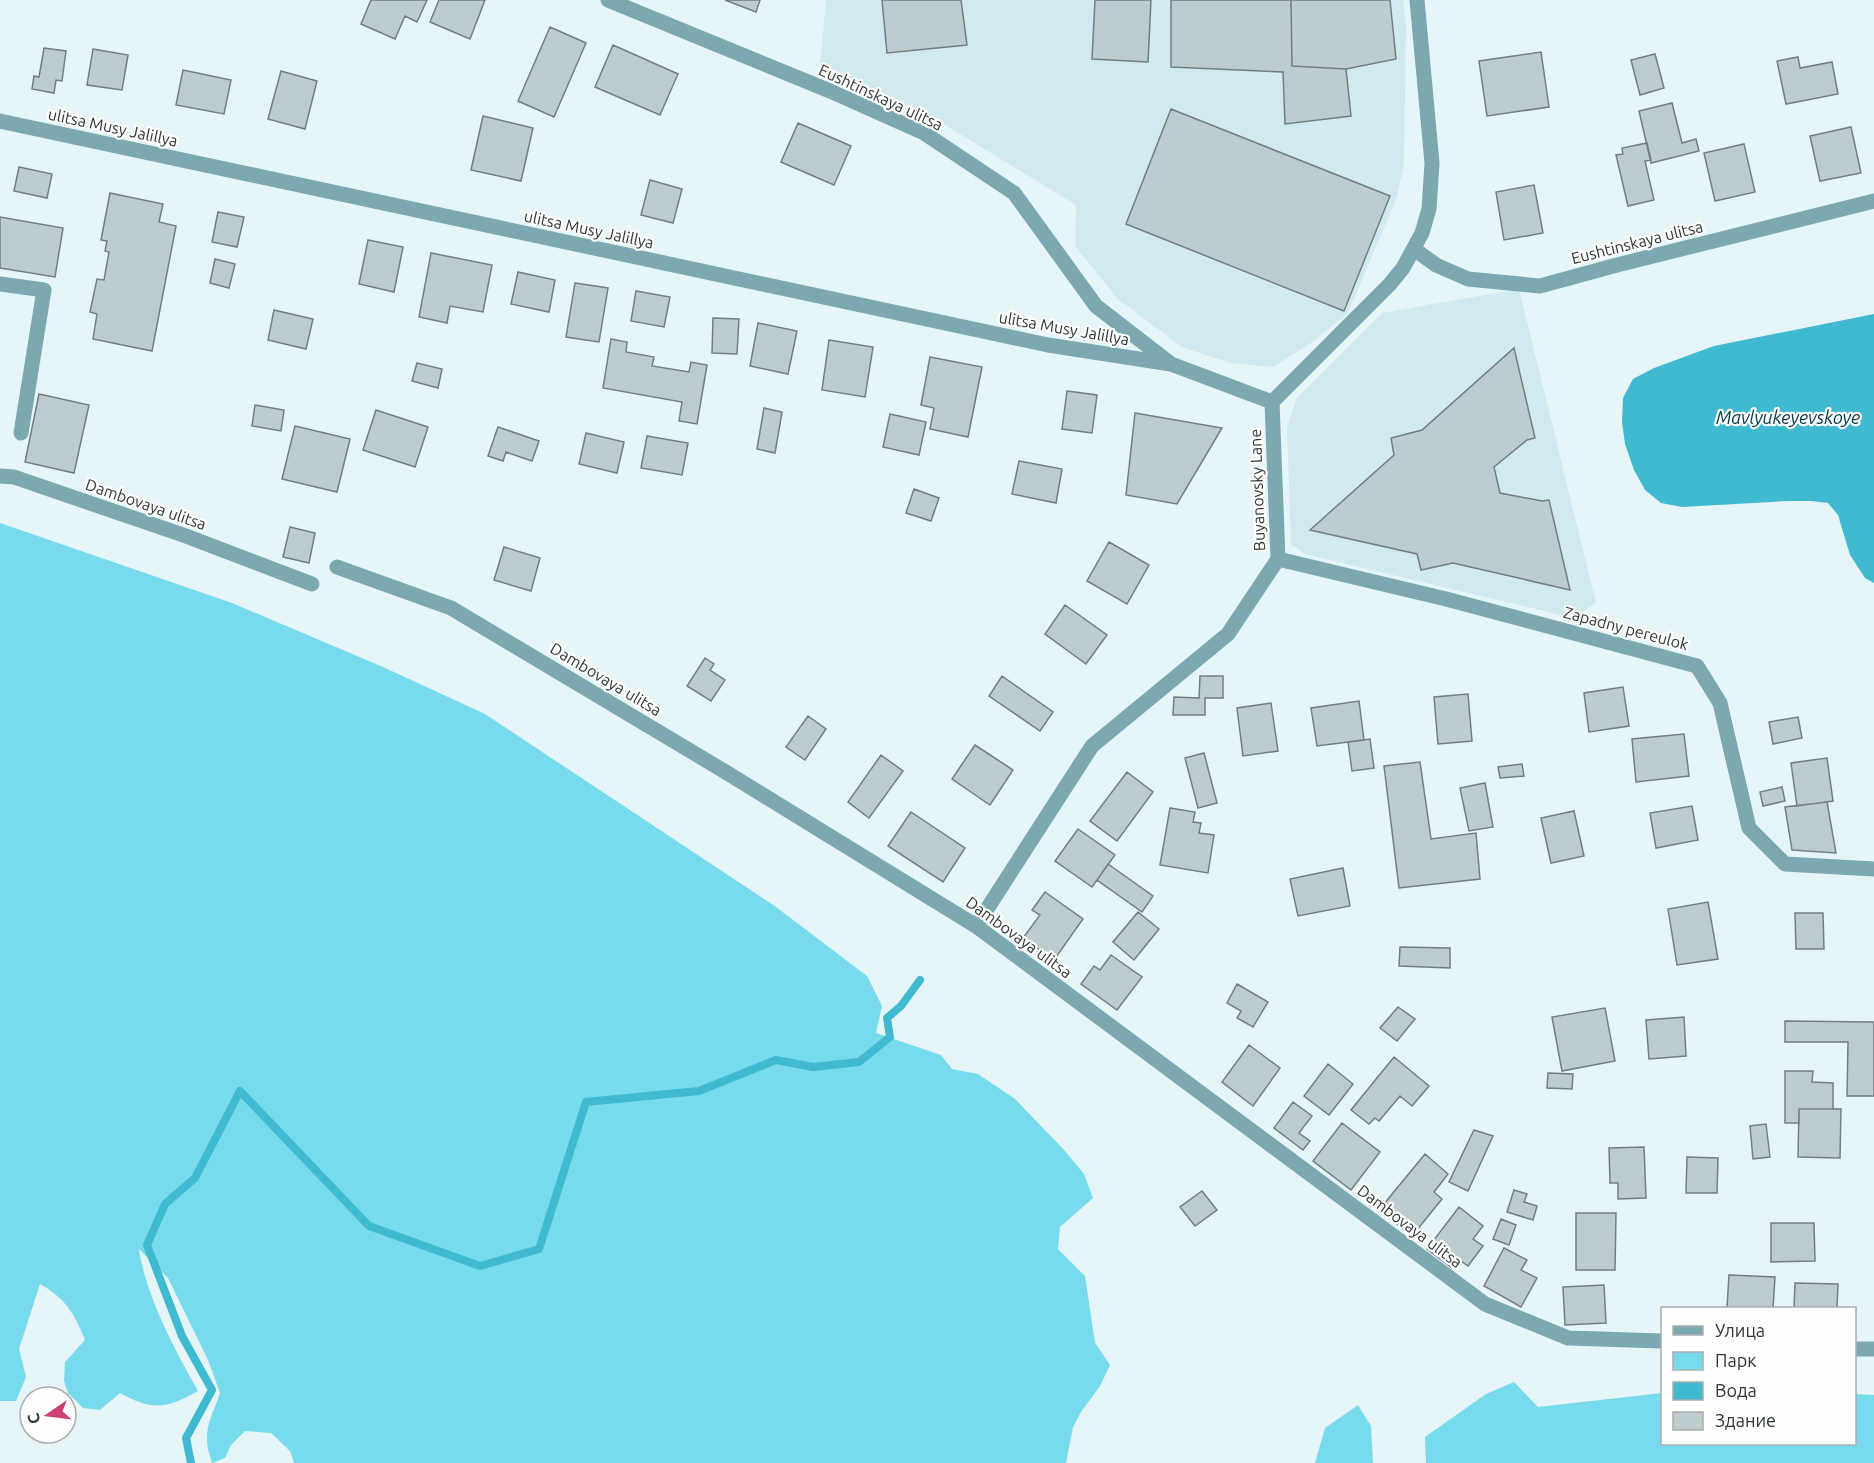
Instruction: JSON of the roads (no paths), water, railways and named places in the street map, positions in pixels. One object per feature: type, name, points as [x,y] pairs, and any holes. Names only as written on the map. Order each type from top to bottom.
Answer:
[{"type":"street","name":"Eushtinskaya ulitsa","points":[[608,0],[830,91],[924,133],[1014,193],[1096,306],[1171,364],[1272,402]]},
{"type":"street","points":[[1272,402],[1390,284],[1422,233],[1429,209],[1432,163],[1417,0]]},
{"type":"street","name":"ulitsa Musy Jalillya","points":[[0,121],[1048,345],[1171,364]]},
{"type":"street","name":"Eushtinskaya ulitsa","points":[[1414,249],[1436,265],[1468,279],[1540,286],[1874,201]]},
{"type":"street","points":[[0,284],[44,290],[21,433]]},
{"type":"street","name":"Buyanovsky Lane","points":[[976,926],[1092,746],[1228,634],[1278,559],[1272,402]]},
{"type":"street","name":"Dambovaya ulitsa","points":[[0,476],[14,477],[175,532],[312,584]]},
{"type":"street","name":"Zapadny pereulok","points":[[1278,559],[1446,599],[1696,666],[1720,703],[1749,828],[1785,864],[1874,869]]},
{"type":"street","name":"Dambovaya ulitsa","points":[[337,567],[451,608],[724,771],[976,926],[1485,1304],[1568,1338],[1661,1341]]},
{"type":"street","points":[[1856,1349],[1874,1350]]},
{"type":"water","name":"Mavlyukeyevskoye","points":[[1874,314],[1874,583],[1865,578],[1850,555],[1838,515],[1828,503],[1788,501],[1682,507],[1661,503],[1645,490],[1634,470],[1625,444],[1622,422],[1623,398],[1633,379],[1654,368],[1714,346]]},
{"type":"waterway","points":[[191,1463],[186,1438],[212,1390],[182,1336],[147,1245],[165,1204],[195,1178],[240,1091],[369,1226],[480,1266],[539,1249],[586,1102],[699,1091],[776,1060],[813,1067],[859,1062],[890,1037],[887,1018],[901,1006],[920,980]]}]
